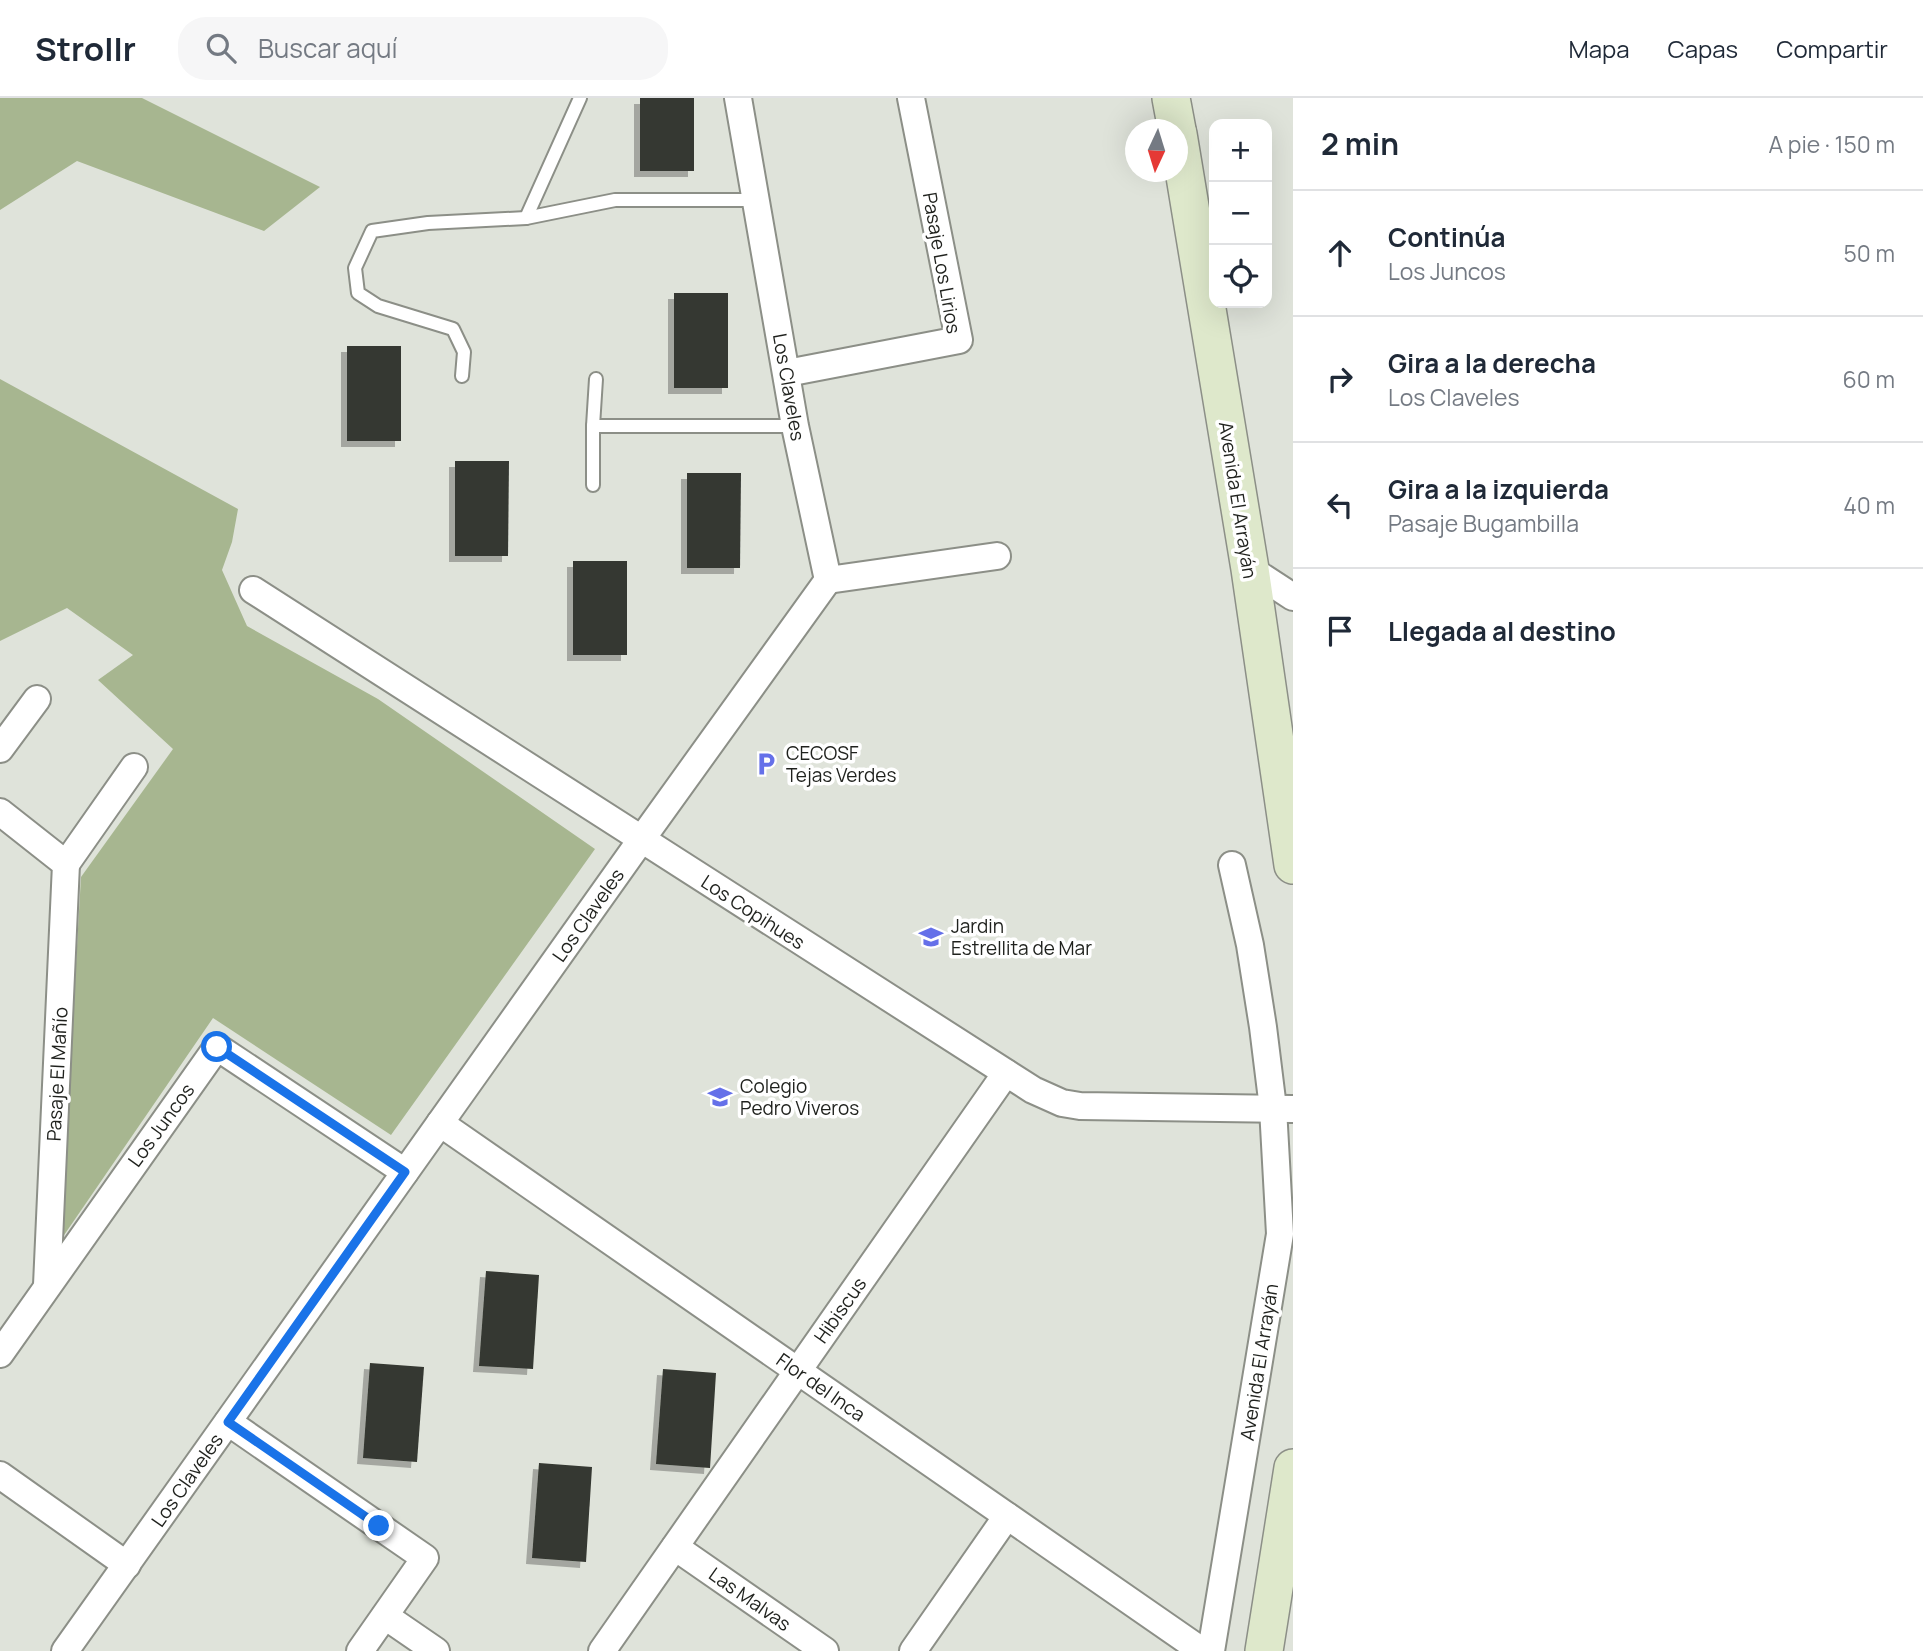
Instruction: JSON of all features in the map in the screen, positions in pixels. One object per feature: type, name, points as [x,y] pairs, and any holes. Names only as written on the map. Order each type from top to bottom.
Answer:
[{"type":"street","name":"Los Claveles","points":[[65,1651],[828,580],[795,426],[738,98]]},
{"type":"street","name":"Pasaje Los Lirios","points":[[787,373],[959,340],[911,98]]},
{"type":"street","name":"Avenida El Arrayán","points":[[1171,98],[1175,119]]},
{"type":"street","name":"Avenida El Arrayán","points":[[1185,182],[1250,569],[1293,865]]},
{"type":"street","points":[[828,580],[997,556]]},
{"type":"street","points":[[1250,569],[1293,597]]},
{"type":"street","name":"Los Copihues","points":[[253,590],[1047,1097],[1080,1106],[1283,1108]]},
{"type":"street","points":[[0,749],[37,699]]},
{"type":"street","points":[[0,813],[66,864],[134,767]]},
{"type":"street","name":"Pasaje El Mañío","points":[[47,1284],[66,864]]},
{"type":"street","name":"Avenida El Arrayán","points":[[1211,1651],[1280,1234],[1283,1108],[1232,864]]},
{"type":"street","name":"Los Juncos","points":[[0,1354],[217,1047],[405,1172]]},
{"type":"street","name":"Hibiscus","points":[[602,1651],[1006,1073]]},
{"type":"street","name":"Flor del Inca","points":[[440,1123],[1202,1651]]},
{"type":"street","points":[[228,1422],[425,1558],[360,1651]]},
{"type":"street","points":[[1264,1651],[1293,1468]]},
{"type":"street","points":[[0,1475],[127,1565]]},
{"type":"street","points":[[913,1651],[1007,1516]]},
{"type":"street","name":"Las Malvas","points":[[675,1547],[825,1651]]},
{"type":"street","points":[[385,1616],[436,1651]]},
{"type":"lane","points":[[526,218],[580,98]]},
{"type":"lane","points":[[461,376],[464,352],[453,329],[378,306],[358,293],[355,268],[372,231],[428,223],[526,218],[615,200],[755,200]]},
{"type":"lane","points":[[593,485],[596,379]]},
{"type":"lane","points":[[593,426],[795,426]]},
{"type":"green space","points":[[0,98],[142,98],[320,187],[264,231],[77,161],[0,210]]},
{"type":"green space","points":[[0,379],[238,509],[232,542],[222,570],[247,626],[378,699],[595,849],[391,1135],[213,1018],[60,1241],[81,877],[173,749],[98,680],[133,655],[67,608],[0,641]]},
{"type":"building","points":[[640,98],[694,98],[694,171],[640,171]]},
{"type":"building","points":[[674,293],[728,293],[728,388],[674,388]]},
{"type":"building","points":[[347,346],[401,346],[401,441],[347,441]]},
{"type":"building","points":[[455,461],[509,461],[508,556],[455,556]]},
{"type":"building","points":[[687,473],[741,473],[740,568],[687,568]]},
{"type":"building","points":[[573,561],[627,561],[627,655],[573,655]]},
{"type":"building","points":[[486,1271],[539,1275],[533,1369],[479,1366]]},
{"type":"building","points":[[370,1363],[424,1367],[417,1462],[363,1458]]},
{"type":"building","points":[[663,1369],[716,1373],[710,1468],[656,1464]]},
{"type":"building","points":[[539,1463],[592,1467],[586,1562],[532,1558]]},
{"type":"place","name":"CECOSF Tejas Verdes","points":[[766,764]]},
{"type":"place","name":"Jardin Estrellita de Mar","points":[[931,937]]},
{"type":"place","name":"Colegio Pedro Viveros","points":[[720,1097]]},
{"type":"route","points":[[217,1047],[405,1172],[228,1422],[379,1526]]}]
